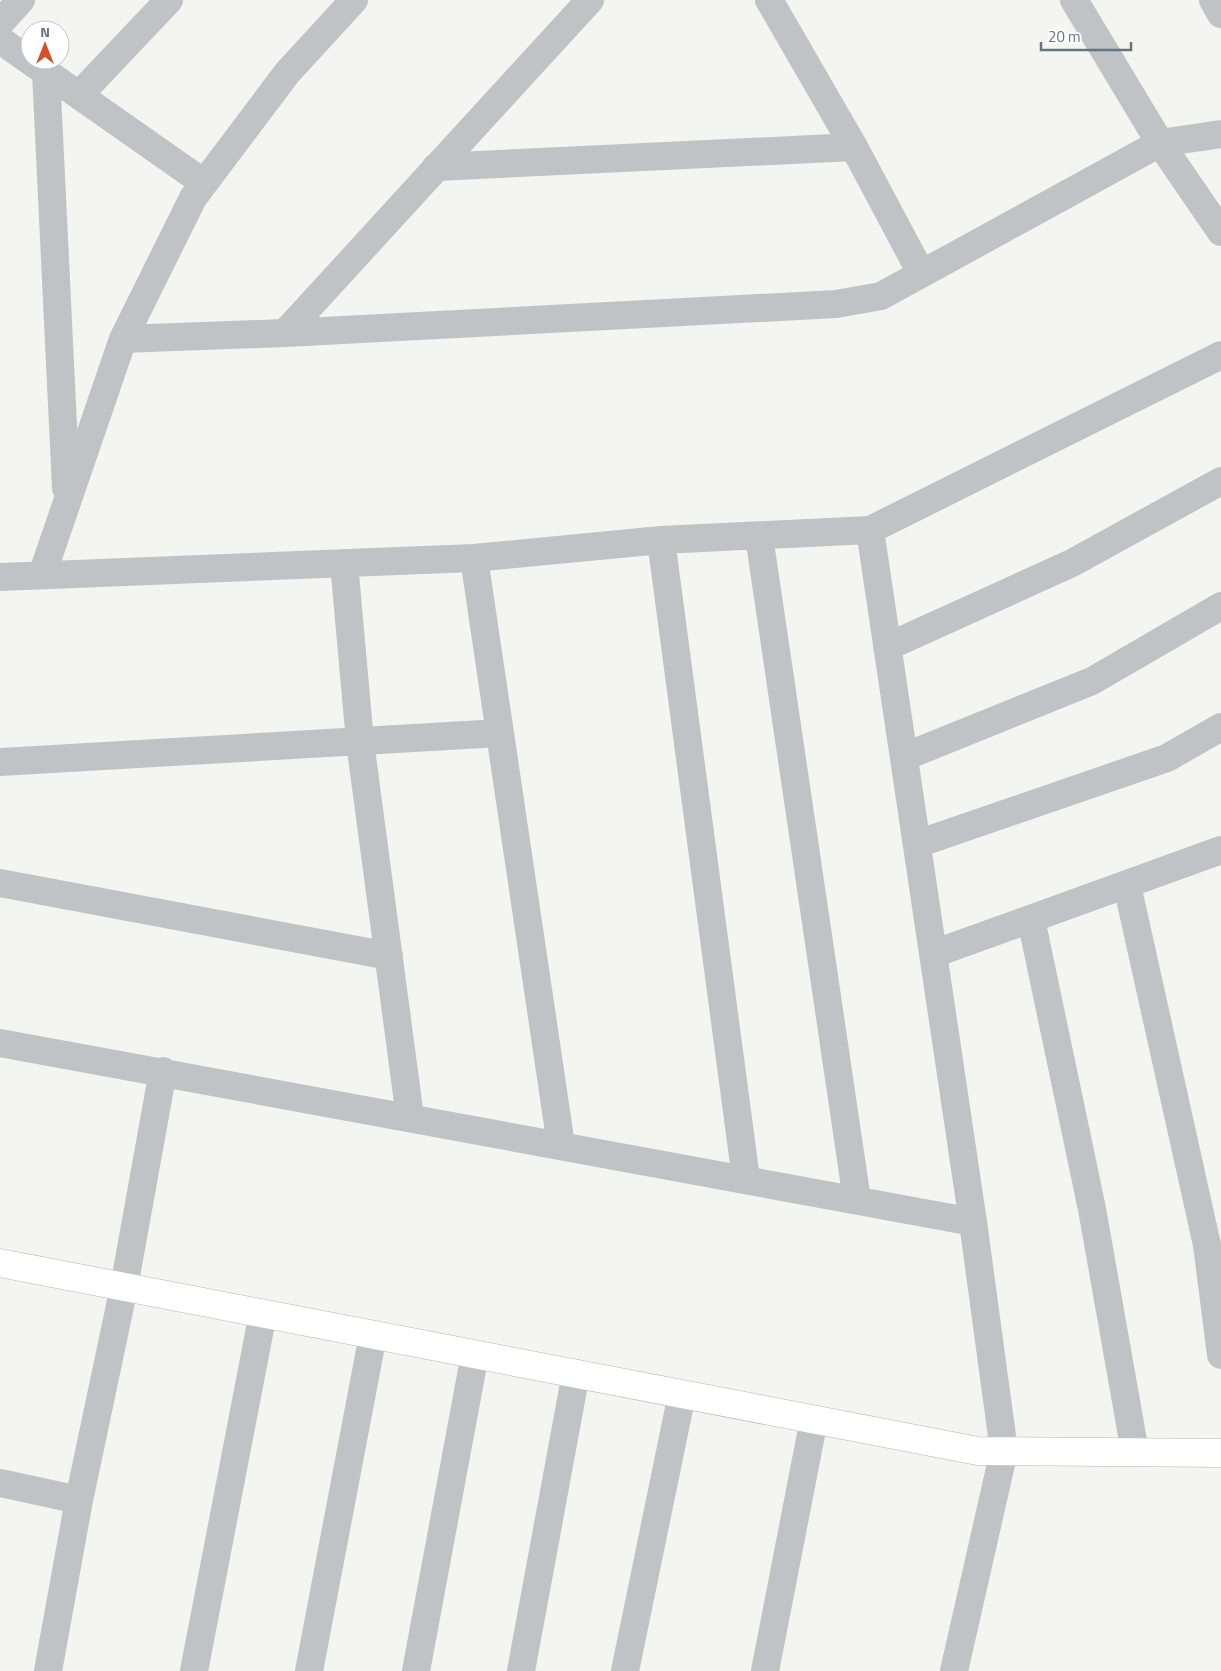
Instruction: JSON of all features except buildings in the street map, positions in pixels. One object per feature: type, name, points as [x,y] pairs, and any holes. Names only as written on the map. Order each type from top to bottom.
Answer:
[{"type":"street","points":[[0,23],[21,0]]},
{"type":"street","points":[[79,95],[169,0]]},
{"type":"street","points":[[42,574],[123,339],[193,198],[288,73],[354,0]]},
{"type":"street","points":[[284,333],[590,0]]},
{"type":"street","points":[[769,0],[854,147],[922,273]]},
{"type":"street","points":[[1074,0],[1160,143],[1221,232]]},
{"type":"street","points":[[1212,0],[1221,14]]},
{"type":"street","points":[[0,40],[204,183]]},
{"type":"street","points":[[46,72],[67,503]]},
{"type":"street","points":[[123,339],[284,333],[836,304],[881,296],[1160,143],[1221,134]]},
{"type":"street","points":[[436,167],[854,147]]},
{"type":"street","points":[[0,577],[474,558],[662,540],[870,530],[1221,356]]},
{"type":"street","points":[[887,647],[1072,562],[1221,481]]},
{"type":"street","points":[[870,530],[973,1222],[1004,1451],[954,1671]]},
{"type":"street","points":[[759,536],[857,1200]]},
{"type":"street","points":[[662,540],[746,1179]]},
{"type":"street","points":[[474,558],[561,1145]]},
{"type":"street","points":[[344,562],[360,742],[410,1117]]},
{"type":"street","points":[[904,757],[1092,681],[1221,606]]},
{"type":"street","points":[[917,844],[1167,758],[1221,727]]},
{"type":"street","points":[[0,762],[500,734]]},
{"type":"street","points":[[933,954],[1221,850]]},
{"type":"street","points":[[0,883],[389,956]]},
{"type":"street","points":[[1127,885],[1214,1245],[1221,1355]]},
{"type":"street","points":[[1031,919],[1092,1209],[1135,1452]]},
{"type":"street","points":[[0,1043],[163,1071],[973,1222]]},
{"type":"street","points":[[48,1671],[79,1500],[124,1287],[163,1071]]},
{"type":"street","points":[[0,1263],[978,1451],[1221,1453]]},
{"type":"street","points":[[194,1671],[263,1313]]},
{"type":"street","points":[[309,1671],[374,1335]]},
{"type":"street","points":[[416,1671],[475,1354]]},
{"type":"street","points":[[521,1671],[576,1373]]},
{"type":"street","points":[[625,1671],[682,1394]]},
{"type":"street","points":[[765,1671],[814,1419]]},
{"type":"street","points":[[0,1483],[79,1500]]}]
